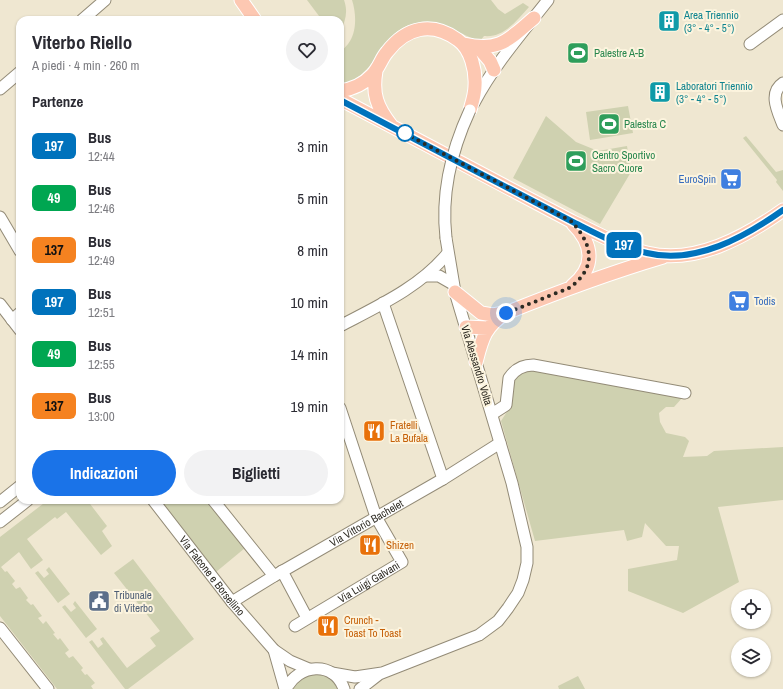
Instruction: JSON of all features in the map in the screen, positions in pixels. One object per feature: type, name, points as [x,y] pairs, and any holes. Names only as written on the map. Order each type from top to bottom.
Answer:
[{"type":"main road","points":[[241,0],[252,16]]},
{"type":"main road","points":[[474,52],[507,41],[534,18]]},
{"type":"main road","points":[[393,127],[384,115],[376,99],[374,87],[376,71],[386,52],[397,40],[412,31],[422,28],[436,30],[451,35],[474,52],[490,61],[494,70]]},
{"type":"main road","points":[[470,110],[475,86],[474,52]]},
{"type":"main road","points":[[344,90],[361,84],[376,71]]},
{"type":"main road","points":[[344,102],[571,221],[639,251],[668,256]]},
{"type":"main road","points":[[476,362],[479,349],[488,328],[506,313],[620,270],[668,256],[704,250],[728,243],[755,229],[783,210]]},
{"type":"main road","points":[[569,288],[583,275],[590,256],[585,240],[571,221]]},
{"type":"main road","points":[[454,288],[481,313],[493,315],[506,313]]},
{"type":"main road","points":[[466,327],[481,313]]},
{"type":"main road","points":[[466,327],[488,328]]},
{"type":"street","points":[[87,16],[105,0]]},
{"type":"street","name":"Via Alessandro Volta","points":[[309,669],[317,668],[332,674],[355,677],[382,673],[479,635],[498,621],[518,593],[523,580],[527,564],[527,547],[512,483],[454,288],[446,238],[444,204],[448,178],[457,144],[470,110],[483,86],[494,70],[548,0]]},
{"type":"street","points":[[750,44],[783,20]]},
{"type":"street","points":[[0,89],[16,75]]},
{"type":"street","points":[[783,82],[777,89],[774,98],[783,125]]},
{"type":"street","points":[[0,216],[16,244]]},
{"type":"street","points":[[344,324],[383,303],[426,276],[438,266],[448,254]]},
{"type":"street","points":[[439,276],[450,267]]},
{"type":"street","points":[[426,276],[439,276],[454,288]]},
{"type":"street","points":[[383,303],[443,479]]},
{"type":"street","points":[[0,304],[16,317]]},
{"type":"street","points":[[492,414],[506,405],[509,378],[518,369],[528,365],[685,393]]},
{"type":"street","name":"Via Luigi Galvani","points":[[295,626],[402,562],[376,518],[344,420]]},
{"type":"street","name":"Via Vittorio Bachelet","points":[[232,602],[278,573],[376,518],[500,444]]},
{"type":"street","points":[[0,502],[16,489]]},
{"type":"street","points":[[0,522],[23,504]]},
{"type":"street","name":"Via Falcone e Borsellino","points":[[156,504],[232,602],[274,650],[290,661],[309,669]]},
{"type":"street","points":[[217,504],[278,573],[307,618]]},
{"type":"street","points":[[0,628],[48,689]]},
{"type":"street","name":"Via Falcone e Borsellino","points":[[274,650],[286,689]]},
{"type":"street","points":[[286,689],[294,676],[309,669]]},
{"type":"street","name":"Via Alessandro Volta","points":[[360,689],[382,673]]},
{"type":"street","points":[[332,674],[338,679],[344,689]]},
{"type":"green space","points":[[307,0],[344,0],[346,16],[344,23],[344,16],[319,16]]},
{"type":"green space","points":[[352,0],[491,0],[498,9],[505,14],[523,3],[529,7],[510,27],[498,34],[484,36],[480,41],[440,25],[420,23],[405,27],[394,35],[384,46],[366,70],[355,79],[344,83],[344,48],[350,41],[354,32],[354,10]]},
{"type":"green space","name":"Palestra C","points":[[628,106],[633,133],[590,140],[586,112]]},
{"type":"green space","name":"Centro Sportivo Sacro Cuore","points":[[546,116],[576,142],[598,151],[627,146],[631,172],[600,224],[513,178]]},
{"type":"green space","points":[[746,136],[776,172],[783,170],[783,191],[776,182],[777,180],[743,138]]},
{"type":"green space","points":[[529,369],[683,397],[674,407],[666,407],[659,413],[660,422],[666,433],[685,437],[689,441],[683,457],[707,456],[714,451],[783,447],[783,500],[718,507],[739,582],[683,613],[628,591],[628,569],[677,560],[679,546],[666,546],[645,523],[642,537],[627,541],[624,530],[535,541],[501,421],[510,407],[515,377]]},
{"type":"green space","points":[[43,504],[90,504],[107,526],[102,531],[112,546],[101,555],[66,512],[57,519],[55,517],[27,539],[43,560],[31,569],[19,552],[1,567],[5,572],[7,571],[15,581],[12,584],[16,589],[20,587],[28,598],[26,600],[31,605],[33,604],[42,616],[38,618],[43,624],[46,621],[55,633],[53,634],[58,640],[60,638],[69,650],[65,653],[69,658],[73,656],[83,668],[81,670],[85,675],[87,674],[95,683],[91,686],[93,689],[57,689],[0,616],[0,537]]},
{"type":"green space","points":[[163,504],[209,504],[245,548],[216,572]]},
{"type":"green space","points":[[133,559],[194,639],[128,689],[125,689],[89,642],[92,640],[98,648],[103,644],[100,639],[103,637],[127,668],[156,646],[150,638],[160,631],[114,573]]},
{"type":"green space","points":[[49,567],[70,594],[58,603],[35,573],[38,571],[44,578],[49,574],[46,570]]},
{"type":"green space","points":[[75,601],[97,629],[86,638],[62,607],[65,605],[71,612],[76,608],[73,604]]},
{"type":"green space","points":[[318,674],[330,679],[339,689],[293,689],[297,682],[303,678]]},
{"type":"green space","points":[[578,676],[585,689],[559,689],[558,686]]},
{"type":"bus line","name":"197","points":[[344,102],[571,221],[639,251],[668,256],[704,250],[728,243],[738,238],[755,229],[783,210]]},
{"type":"place","name":"Area Triennio (3° - 4° - 5°)","points":[[669,21]]},
{"type":"place","name":"Palestre A-B","points":[[578,53]]},
{"type":"place","name":"Laboratori Triennio (3° - 4° - 5°)","points":[[660,92]]},
{"type":"place","name":"Palestra C","points":[[609,124]]},
{"type":"place","name":"Centro Sportivo Sacro Cuore","points":[[576,161]]},
{"type":"place","name":"EuroSpin","points":[[731,179]]},
{"type":"place","name":"Todis","points":[[739,301]]},
{"type":"place","name":"Fratelli La Bufala","points":[[374,431]]},
{"type":"place","name":"Shizen","points":[[370,545]]},
{"type":"place","name":"Tribunale di Viterbo","points":[[99,601]]},
{"type":"place","name":"Crunch - Toast To Toast","points":[[328,626]]},
{"type":"route","points":[[405,133],[402,132],[571,221],[585,240],[590,259],[586,270],[579,280],[569,288],[506,313]]}]
